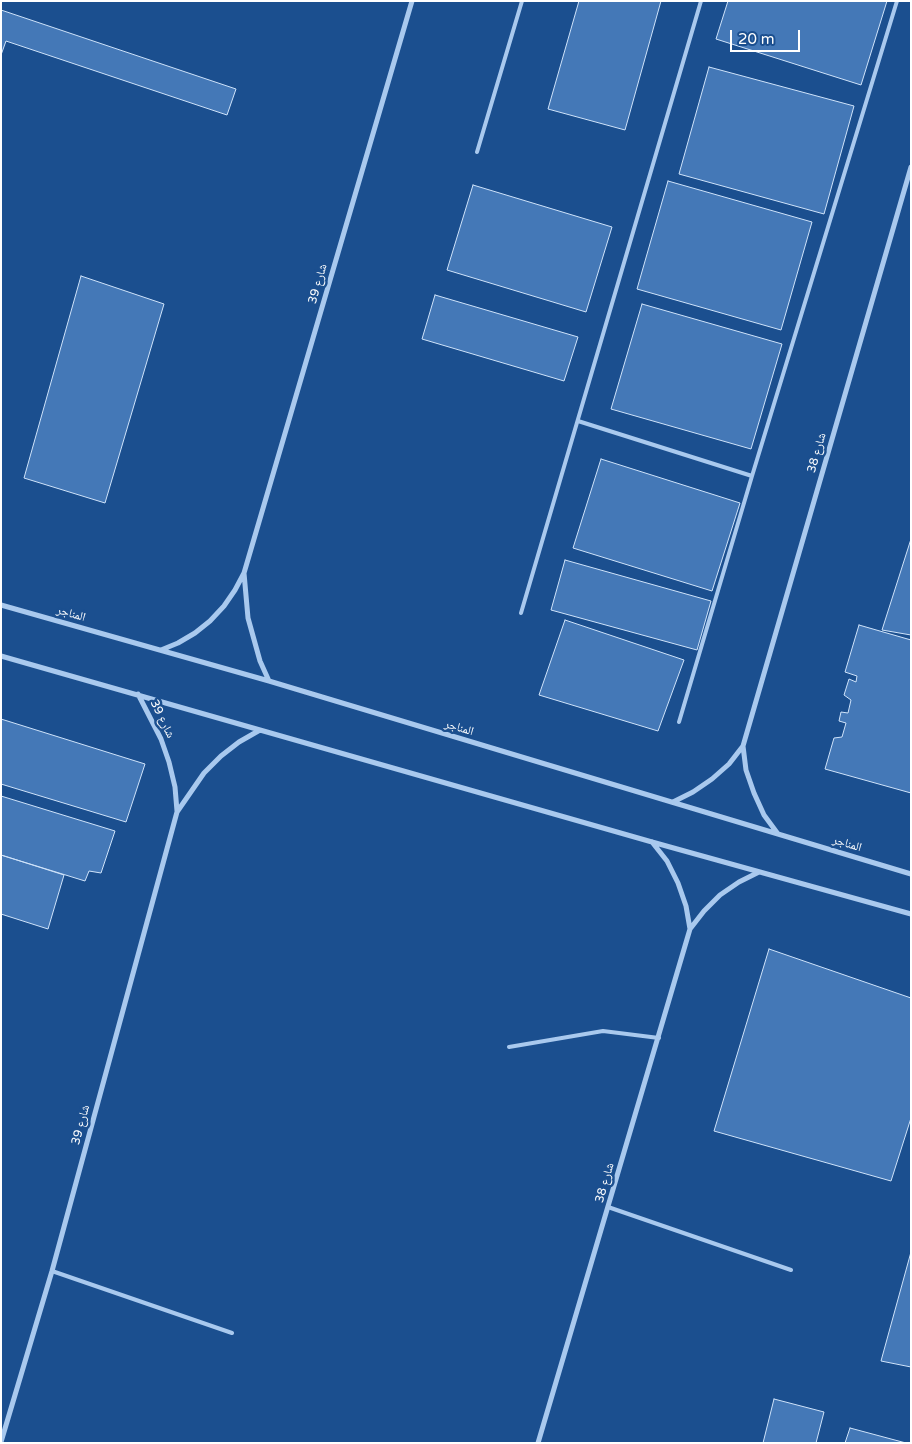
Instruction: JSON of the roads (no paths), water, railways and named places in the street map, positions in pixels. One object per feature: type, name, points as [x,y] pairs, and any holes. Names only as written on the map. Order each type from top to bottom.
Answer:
[{"type":"street","name":"شارع 39","points":[[160,650],[178,643],[210,621],[224,606],[244,573],[412,1]]},
{"type":"street","name":"شارع 38","points":[[672,802],[693,792],[712,779],[729,764],[743,746],[911,166]]},
{"type":"street","name":"شارع 39","points":[[244,573],[248,618],[260,661],[269,682]]},
{"type":"street","name":"المناجر","points":[[1,605],[269,682],[911,874]]},
{"type":"street","points":[[1,656],[911,914]]},
{"type":"street","name":"شارع 39","points":[[138,694],[161,739],[169,762],[175,787],[177,812]]},
{"type":"street","name":"شارع 39","points":[[1,1442],[52,1271],[177,812],[194,786],[215,762],[239,742],[260,730]]},
{"type":"street","name":"شارع 38","points":[[743,746],[746,770],[754,793],[764,814],[778,834]]},
{"type":"street","name":"شارع 38","points":[[652,842],[667,861],[678,883],[686,906],[690,929]]},
{"type":"street","name":"شارع 38","points":[[538,1443],[690,929],[720,895],[739,882],[759,872]]},
{"type":"lane","points":[[477,152],[522,1]]},
{"type":"lane","points":[[521,613],[701,1]]},
{"type":"lane","points":[[679,722],[897,1]]},
{"type":"lane","points":[[578,421],[752,476]]},
{"type":"lane","points":[[509,1048],[603,1031],[658,1038]]},
{"type":"lane","points":[[608,1207],[791,1270]]},
{"type":"lane","points":[[52,1271],[232,1333]]}]
